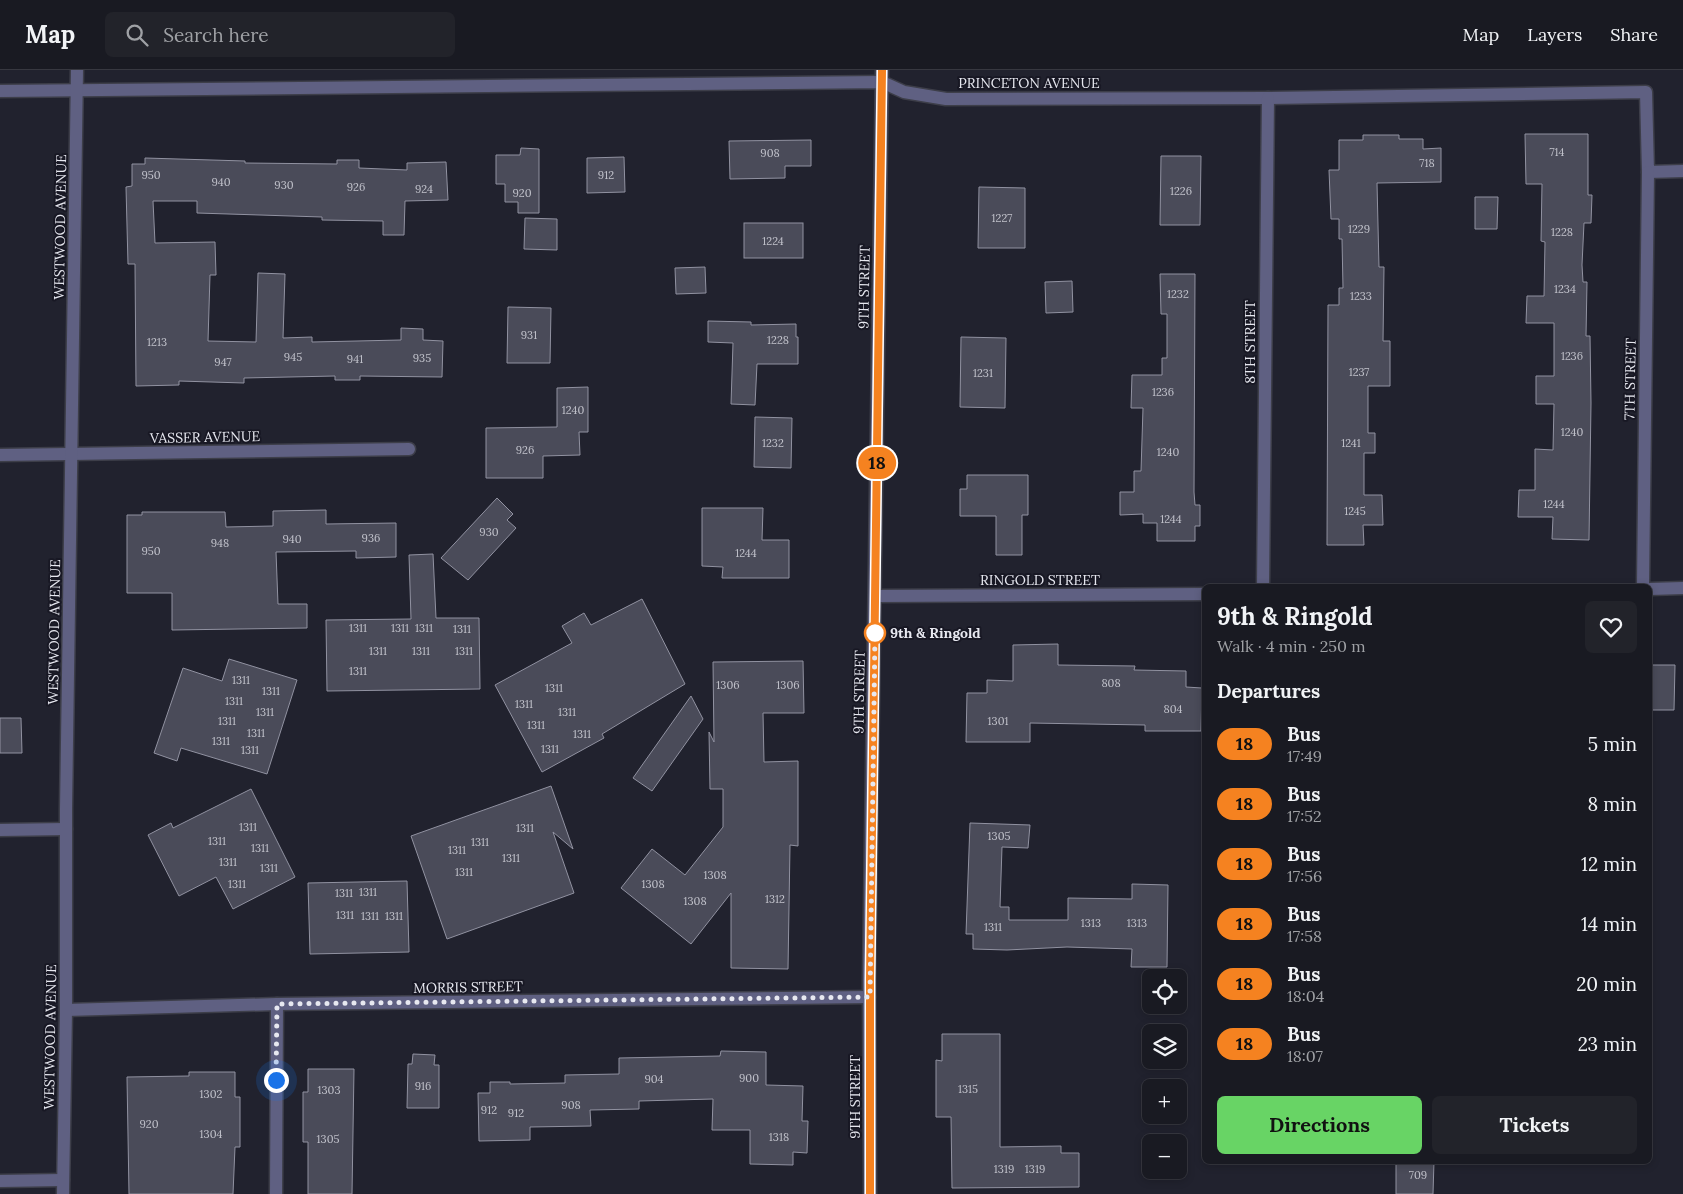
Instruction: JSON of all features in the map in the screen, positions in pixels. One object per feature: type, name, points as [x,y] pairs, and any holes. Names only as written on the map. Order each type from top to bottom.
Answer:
[{"type":"street","name":"WESTWOOD AVENUE","points":[[63,1194],[66,829],[78,70]]},
{"type":"street","name":"PRINCETON AVENUE","points":[[0,91],[882,76],[904,92],[946,99],[1268,98],[1646,92],[1648,172]]},
{"type":"street","name":"9TH STREET","points":[[870,1194],[870,997],[882,76]]},
{"type":"street","name":"8TH STREET","points":[[1264,584],[1268,98]]},
{"type":"street","points":[[1648,172],[1683,171]]},
{"type":"street","name":"7TH STREET","points":[[1643,584],[1648,172]]},
{"type":"street","name":"VASSER AVENUE","points":[[0,455],[410,449]]},
{"type":"street","points":[[1652,588],[1683,588]]},
{"type":"street","name":"RINGOLD STREET","points":[[876,596],[1202,594]]},
{"type":"street","points":[[0,830],[66,829]]},
{"type":"street","name":"MORRIS STREET","points":[[66,1010],[277,1004],[870,997]]},
{"type":"street","points":[[276,1194],[277,1004]]},
{"type":"street","points":[[0,1181],[63,1180]]},
{"type":"building","points":[[1525,134],[1588,134],[1588,195],[1592,195],[1591,223],[1584,223],[1582,265],[1583,282],[1587,282],[1586,336],[1590,336],[1589,540],[1552,539],[1553,517],[1518,517],[1519,490],[1535,490],[1535,449],[1553,450],[1554,404],[1536,404],[1536,376],[1554,376],[1554,323],[1526,323],[1527,296],[1544,296],[1545,242],[1541,241],[1542,184],[1526,184]]},
{"type":"building","points":[[1363,135],[1399,135],[1399,139],[1423,139],[1423,149],[1441,148],[1441,182],[1377,183],[1379,267],[1384,267],[1383,341],[1390,341],[1390,386],[1368,386],[1368,433],[1375,433],[1375,453],[1364,453],[1364,495],[1382,495],[1383,525],[1363,525],[1364,545],[1327,545],[1328,305],[1339,305],[1339,288],[1343,288],[1342,239],[1339,239],[1339,219],[1331,219],[1329,170],[1339,170],[1339,140],[1363,140]]},
{"type":"building","points":[[811,140],[811,166],[785,166],[785,178],[730,179],[729,141]]},
{"type":"building","points":[[521,148],[539,149],[539,213],[518,213],[518,202],[505,202],[505,184],[496,184],[496,155],[520,155]]},
{"type":"building","points":[[1161,156],[1201,156],[1200,225],[1160,225]]},
{"type":"building","points":[[624,157],[625,192],[587,193],[587,158]]},
{"type":"building","points":[[145,158],[245,161],[245,163],[337,164],[337,160],[359,160],[359,168],[407,170],[407,163],[446,162],[448,200],[405,201],[404,235],[383,235],[383,221],[322,220],[322,217],[197,213],[197,201],[153,201],[155,243],[215,242],[216,275],[210,275],[208,341],[256,342],[258,273],[285,274],[283,338],[312,337],[312,342],[401,340],[401,328],[423,329],[423,340],[443,341],[442,377],[360,376],[360,380],[335,380],[335,376],[244,378],[244,383],[179,381],[179,385],[136,386],[135,264],[128,264],[126,187],[132,186],[132,164],[145,164]]},
{"type":"building","points":[[979,187],[1025,188],[1025,248],[978,248]]},
{"type":"building","points":[[1475,197],[1498,197],[1497,229],[1475,229]]},
{"type":"building","points":[[525,218],[557,219],[557,250],[524,249]]},
{"type":"building","points":[[744,223],[803,223],[803,258],[744,258]]},
{"type":"building","points":[[705,267],[706,293],[676,294],[675,268]]},
{"type":"building","points":[[1160,274],[1195,274],[1194,492],[1195,505],[1200,505],[1200,526],[1195,526],[1195,541],[1157,541],[1157,523],[1143,523],[1143,514],[1120,515],[1120,492],[1134,492],[1134,471],[1141,471],[1143,408],[1131,408],[1132,375],[1162,375],[1162,358],[1167,358],[1167,314],[1161,314]]},
{"type":"building","points":[[1072,281],[1073,312],[1046,313],[1045,282]]},
{"type":"building","points":[[508,307],[551,308],[550,363],[507,363]]},
{"type":"building","points":[[708,321],[751,322],[751,325],[796,324],[798,364],[757,364],[755,405],[731,404],[733,343],[708,342]]},
{"type":"building","points":[[961,337],[1006,338],[1005,408],[960,407]]},
{"type":"building","points":[[588,387],[588,432],[579,432],[580,455],[543,456],[543,478],[486,478],[486,428],[557,427],[557,388]]},
{"type":"building","points":[[755,417],[792,418],[791,468],[754,467]]},
{"type":"building","points":[[967,475],[1028,475],[1028,515],[1022,515],[1022,555],[996,555],[996,516],[960,516],[960,489],[967,489]]},
{"type":"building","points":[[497,498],[513,514],[507,520],[516,528],[468,580],[441,558]]},
{"type":"building","points":[[702,508],[763,508],[762,540],[789,540],[789,578],[722,578],[723,567],[702,566]]},
{"type":"building","points":[[326,510],[326,524],[396,523],[396,557],[356,558],[356,551],[276,552],[278,604],[307,604],[307,628],[172,630],[172,593],[127,593],[127,515],[142,515],[142,512],[225,512],[226,527],[273,526],[273,511]]},
{"type":"building","points":[[433,554],[436,618],[479,618],[480,689],[327,691],[326,620],[411,619],[409,555]]},
{"type":"building","points":[[642,599],[685,684],[602,734],[604,738],[542,772],[495,685],[572,643],[562,626],[584,613],[591,625]]},
{"type":"building","points":[[1058,644],[1058,665],[1135,666],[1134,670],[1186,671],[1186,687],[1202,688],[1201,731],[1145,731],[1145,725],[1030,723],[1030,742],[966,742],[967,693],[987,693],[987,680],[1013,681],[1013,645]]},
{"type":"building","points":[[229,659],[297,680],[267,774],[181,748],[177,761],[154,753],[183,668],[222,681]]},
{"type":"building","points":[[803,661],[804,713],[763,713],[764,762],[798,761],[798,846],[790,845],[788,969],[731,968],[731,893],[691,944],[621,888],[652,849],[685,875],[723,827],[723,789],[710,789],[709,732],[714,742],[713,662]]},
{"type":"building","points":[[1652,665],[1675,665],[1674,710],[1652,710]]},
{"type":"building","points":[[691,696],[703,719],[652,791],[633,778]]},
{"type":"building","points":[[0,718],[21,718],[22,753],[0,753]]},
{"type":"building","points":[[551,786],[573,849],[553,832],[574,893],[447,939],[411,836]]},
{"type":"building","points":[[251,789],[295,877],[233,909],[216,877],[179,896],[148,835],[171,823],[173,828]]},
{"type":"building","points":[[970,823],[1030,825],[1028,848],[1002,847],[1000,907],[1009,907],[1009,920],[1068,920],[1068,898],[1132,899],[1132,884],[1168,885],[1167,967],[1131,967],[1132,949],[1067,947],[1007,950],[973,949],[973,934],[966,934]]},
{"type":"building","points":[[407,881],[409,952],[310,954],[308,883]]},
{"type":"building","points":[[942,1034],[1000,1034],[1000,1147],[1061,1146],[1061,1153],[1079,1153],[1079,1187],[952,1188],[951,1117],[936,1117],[936,1060],[942,1061]]},
{"type":"building","points":[[721,1051],[766,1052],[766,1085],[803,1086],[802,1121],[808,1121],[807,1153],[793,1152],[793,1165],[750,1164],[750,1130],[712,1130],[713,1099],[639,1101],[639,1109],[590,1110],[591,1126],[530,1127],[530,1140],[479,1141],[478,1093],[490,1093],[490,1082],[510,1082],[510,1084],[565,1083],[565,1075],[619,1074],[619,1058],[720,1056]]},
{"type":"building","points":[[413,1054],[435,1055],[434,1065],[439,1065],[439,1108],[407,1108],[408,1064],[412,1064]]},
{"type":"building","points":[[308,1069],[354,1069],[352,1194],[308,1194],[308,1142],[303,1142],[303,1092],[308,1092]]},
{"type":"building","points":[[189,1072],[235,1072],[235,1097],[240,1097],[240,1147],[235,1147],[233,1194],[129,1194],[127,1077],[189,1076]]},
{"type":"building","points":[[1396,1164],[1434,1164],[1433,1194],[1396,1194]]},
{"type":"bus line","name":"18","points":[[870,1194],[870,980],[882,70]]},
{"type":"place","name":"9th & Ringold","points":[[875,633]]},
{"type":"route","points":[[276,1080],[277,1004],[870,997],[875,633]]}]
